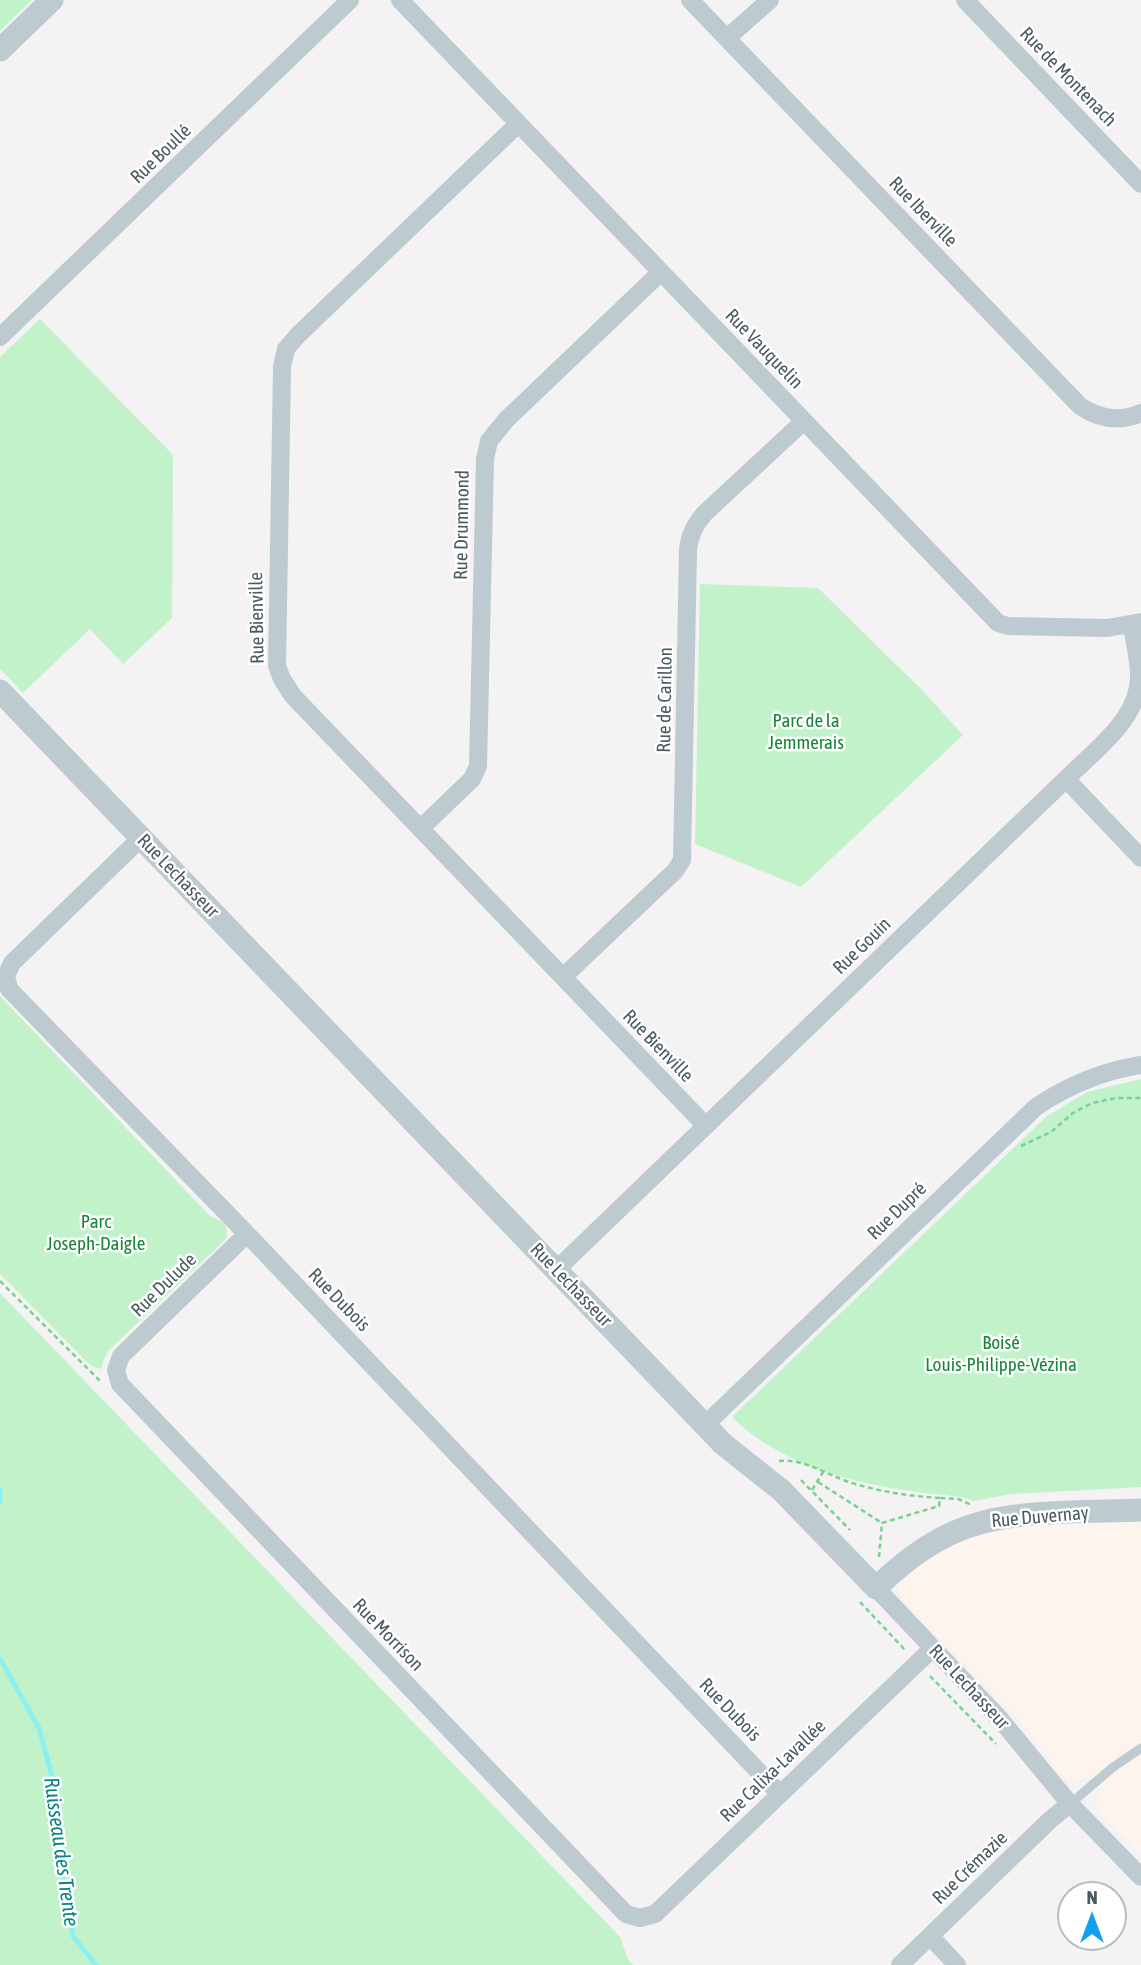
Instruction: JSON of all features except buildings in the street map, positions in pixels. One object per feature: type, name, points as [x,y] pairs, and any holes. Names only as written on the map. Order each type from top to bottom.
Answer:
[{"type":"street","points":[[0,50],[52,0]]},
{"type":"street","name":"Rue Boullé","points":[[0,337],[350,0]]},
{"type":"street","name":"Rue Vauquelin","points":[[400,0],[998,623],[1005,626],[1107,628],[1136,624]]},
{"type":"street","name":"Rue Iberville","points":[[690,0],[1080,406],[1093,414],[1114,419],[1141,413]]},
{"type":"street","points":[[727,38],[770,0]]},
{"type":"street","name":"Rue de Montenach","points":[[965,0],[1141,184]]},
{"type":"street","name":"Rue Bienville","points":[[518,124],[289,344],[282,361],[276,646],[279,673],[293,696],[705,1125]]},
{"type":"street","name":"Rue Drummond","points":[[421,828],[468,783],[478,766],[485,459],[489,441],[506,420],[661,272]]},
{"type":"street","name":"Rue de Carillon","points":[[563,977],[675,871],[682,860],[690,537],[705,513],[804,421]]},
{"type":"street","name":"Rue Gouin","points":[[556,1270],[1119,726],[1133,704],[1139,680],[1136,624]]},
{"type":"street","name":"Rue Lechasseur","points":[[0,691],[705,1425],[740,1460],[781,1490],[876,1588],[1000,1719],[1070,1804],[1141,1877]]},
{"type":"street","points":[[1066,779],[1141,858]]},
{"type":"street","name":"Rue Dubois","points":[[142,837],[12,963],[6,976],[11,993],[247,1234],[780,1794]]},
{"type":"street","name":"Rue Dupré","points":[[705,1425],[1036,1107],[1087,1078],[1141,1065]]},
{"type":"street","name":"Rue Dulude","points":[[116,1370],[121,1356],[247,1234]]},
{"type":"street","name":"Rue Morrison","points":[[116,1370],[123,1388],[262,1535],[621,1909],[640,1918]]},
{"type":"street","name":"Rue Duvernay","points":[[876,1588],[894,1570],[930,1544],[980,1523],[1019,1517],[1141,1510]]},
{"type":"street","name":"Rue Calixa-Lavallée","points":[[640,1918],[659,1911],[933,1648]]},
{"type":"street","name":"Rue Crémazie","points":[[900,1965],[1051,1819],[1070,1804]]},
{"type":"street","points":[[930,1936],[957,1965]]},
{"type":"lane","points":[[1070,1804],[1112,1768],[1141,1748]]},
{"type":"path","points":[[1014,1151],[1051,1132],[1073,1113],[1092,1103],[1116,1098],[1141,1098]]},
{"type":"path","points":[[0,1281],[97,1376]]},
{"type":"path","points":[[779,1461],[793,1460],[822,1472],[889,1492],[958,1499],[973,1505]]},
{"type":"path","points":[[812,1490],[822,1472]]},
{"type":"path","points":[[818,1482],[882,1522],[939,1506],[940,1498]]},
{"type":"path","points":[[878,1561],[882,1522]]},
{"type":"shaded area","points":[[1141,1519],[1141,1852],[1095,1805],[1097,1798],[1105,1790],[1089,1774],[1078,1782],[1066,1779],[1018,1719],[903,1600],[897,1590],[899,1579],[923,1560],[972,1536],[1008,1527]]},
{"type":"green space","points":[[0,0],[32,0],[0,31]]},
{"type":"green space","points":[[40,319],[173,455],[172,618],[123,664],[90,629],[23,693],[0,669],[0,357]]},
{"type":"green space","name":"Parc de la Jemmerais","points":[[700,584],[818,588],[923,691],[963,735],[801,887],[695,844]]},
{"type":"green space","name":"Parc Joseph-Daigle","points":[[0,996],[209,1215],[224,1223],[227,1229],[226,1239],[109,1350],[101,1369],[86,1361],[0,1274]]},
{"type":"green space","name":"Boisé Louis-Philippe-Vézina","points":[[1141,1079],[1141,1487],[1011,1494],[974,1501],[870,1484],[810,1466],[782,1453],[756,1437],[732,1417],[1047,1116],[1087,1092]]},
{"type":"green space","points":[[0,1293],[621,1938],[627,1958],[633,1965],[0,1965]]},
{"type":"waterway","name":"Ruisseau des Trente","points":[[0,1490],[0,1501]]},
{"type":"waterway","name":"Ruisseau des Trente","points":[[0,1659],[39,1728],[57,1795],[56,1843],[73,1936],[96,1965]]}]
